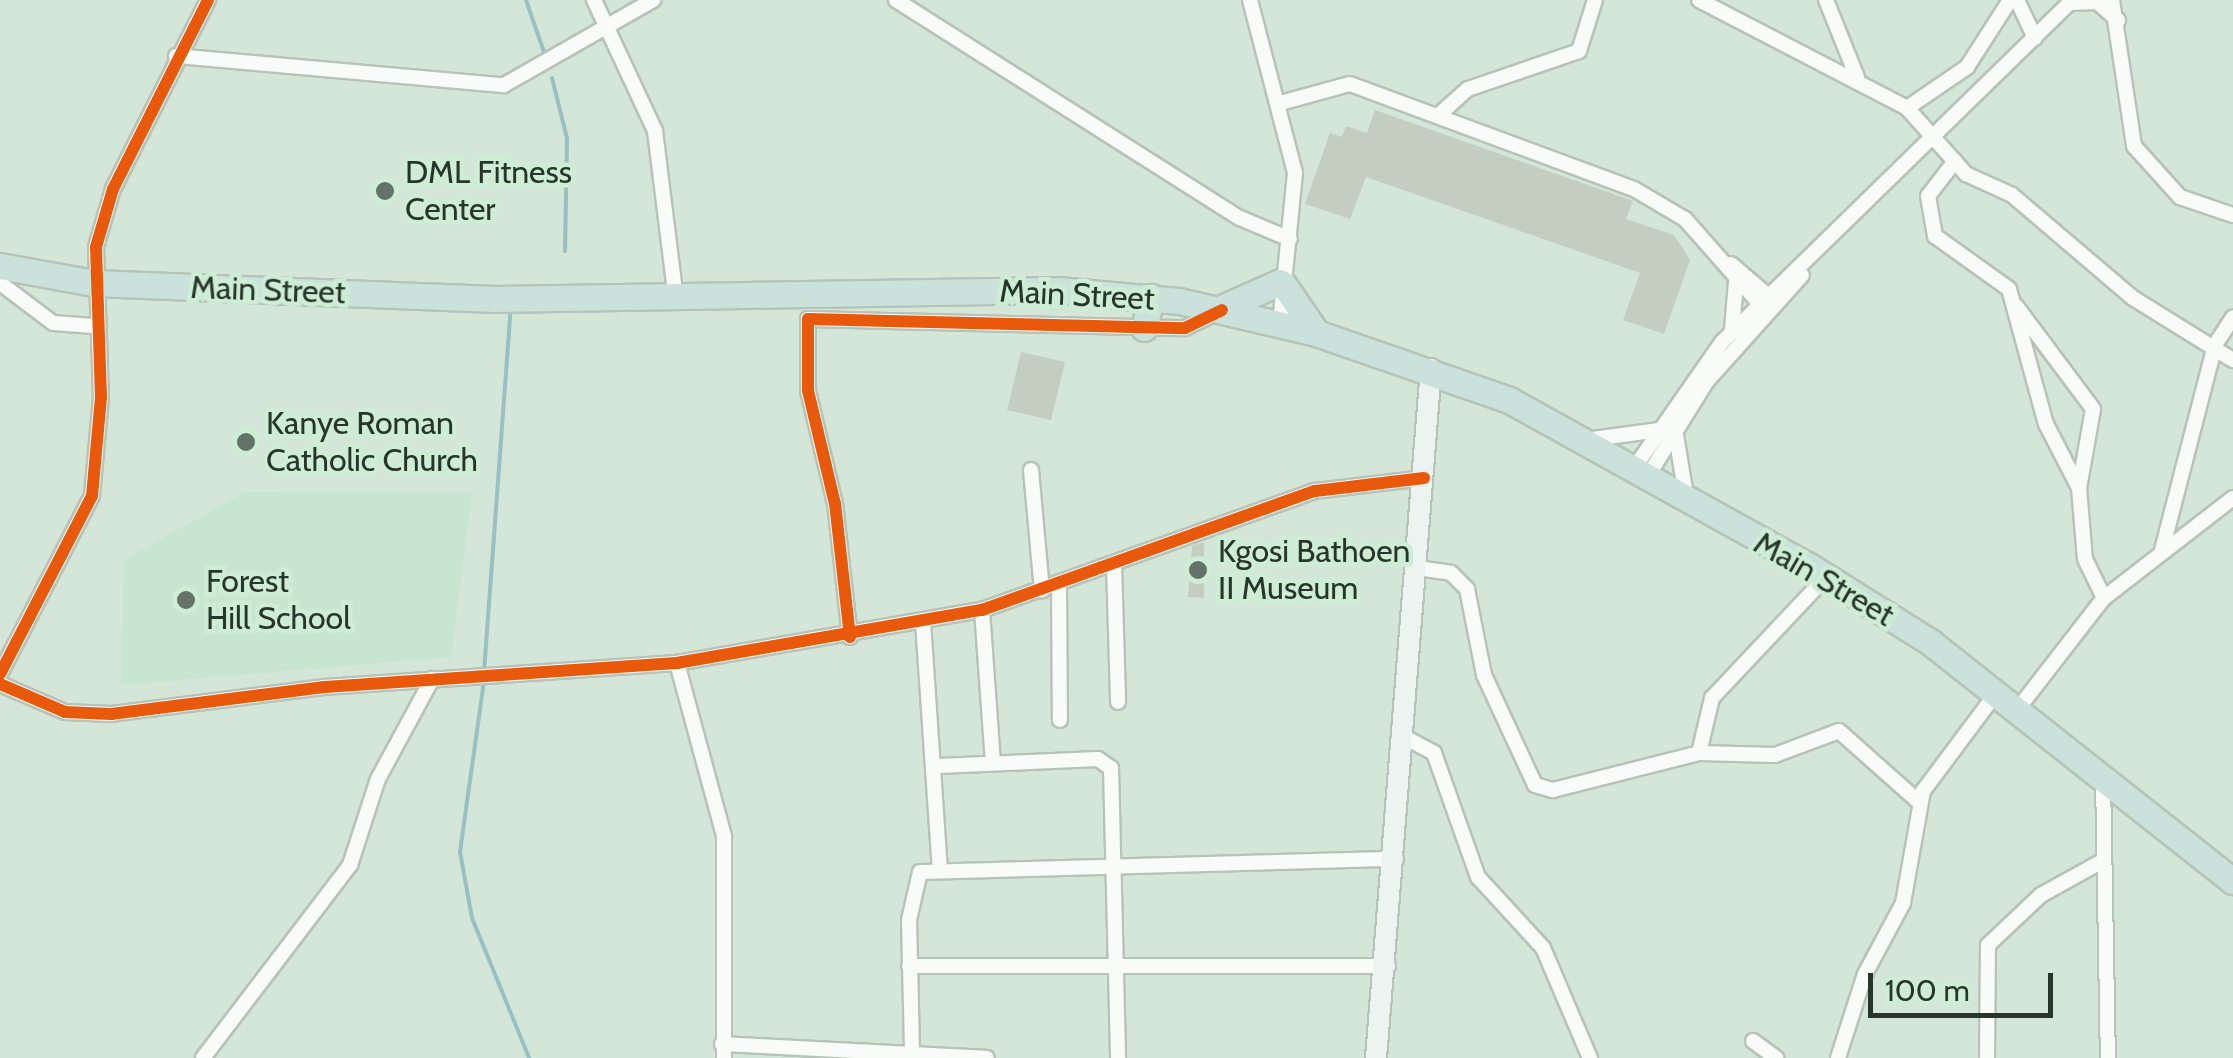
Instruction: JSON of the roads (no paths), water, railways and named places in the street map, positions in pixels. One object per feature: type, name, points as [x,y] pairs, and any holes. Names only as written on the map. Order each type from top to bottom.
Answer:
[{"type":"highway","name":"Main Street","points":[[0,266],[94,283],[495,299],[675,290],[1151,297],[1316,332],[1431,369],[1584,440],[1689,505],[1826,577],[2017,710],[2233,881]]},
{"type":"highway","points":[[1216,309],[1250,301],[1282,280],[1316,332]]},
{"type":"highway","points":[[1144,328],[1151,297]]},
{"type":"street","points":[[0,674],[92,496],[100,398],[92,326],[94,283],[112,188],[176,56],[208,0]]},
{"type":"street","points":[[594,0],[613,28],[655,130],[675,290]]},
{"type":"street","points":[[176,56],[504,85],[613,28],[653,0]]},
{"type":"street","points":[[896,0],[1240,218],[1290,239]]},
{"type":"street","points":[[1250,0],[1284,102],[1295,172],[1290,239],[1272,321]]},
{"type":"street","points":[[1441,113],[1468,89],[1580,51],[1595,0]]},
{"type":"street","points":[[1700,0],[1858,77],[1907,108],[1955,162],[2053,226],[2133,298],[2215,345],[2233,360]]},
{"type":"street","points":[[1826,0],[1858,77]]},
{"type":"street","points":[[1907,108],[1967,67],[2014,0],[2035,38]]},
{"type":"street","points":[[2112,0],[2118,20],[2128,127],[2143,161],[2180,197],[2233,215]]},
{"type":"street","points":[[1639,475],[1800,264],[2071,1],[2097,2],[2118,20]]},
{"type":"street","points":[[1284,102],[1338,82],[1441,113],[1654,198],[1767,303]]},
{"type":"street","points":[[1955,162],[1928,196],[1934,236],[1987,266],[2093,409],[2079,488],[2085,559],[2104,598]]},
{"type":"street","points":[[1639,475],[1659,430],[1730,334],[1767,303],[1896,170]]},
{"type":"street","points":[[1741,278],[1774,278],[1800,264]]},
{"type":"street","points":[[1730,334],[1741,278]]},
{"type":"street","points":[[0,283],[53,323],[92,326]]},
{"type":"street","points":[[2016,306],[2046,424],[2079,488]]},
{"type":"street","points":[[850,637],[838,518],[808,391],[808,319],[1185,328],[1216,309]]},
{"type":"street","points":[[2162,551],[2215,345],[2233,317]]},
{"type":"street","points":[[1376,1058],[1388,966],[1431,369]]},
{"type":"street","points":[[1676,429],[1674,458],[1689,505]]},
{"type":"street","points":[[1584,440],[1659,430]]},
{"type":"street","points":[[1031,470],[1042,591]]},
{"type":"street","points":[[0,684],[38,704],[111,714],[470,674],[677,663],[850,637],[982,610],[1315,491],[1424,478]]},
{"type":"street","points":[[2017,710],[2104,598],[2233,498]]},
{"type":"street","points":[[1114,564],[1118,702]]},
{"type":"street","points":[[1418,568],[1451,574],[1467,589],[1484,675],[1535,785],[1554,790],[1699,753],[1763,756],[1846,732],[1920,803]]},
{"type":"street","points":[[1699,753],[1712,698],[1826,577]]},
{"type":"street","points":[[1058,586],[1060,720]]},
{"type":"street","points":[[982,610],[992,763]]},
{"type":"street","points":[[923,622],[939,766],[940,870]]},
{"type":"street","points":[[677,663],[724,836],[723,1051],[912,1051],[987,1058]]},
{"type":"street","points":[[203,1058],[350,864],[378,779],[432,679]]},
{"type":"street","points":[[1838,1058],[1865,974],[1902,903],[1920,803],[1994,696]]},
{"type":"street","points":[[1406,738],[1434,753],[1478,877],[1543,948],[1590,1058]]},
{"type":"street","points":[[939,766],[1102,760],[1112,774],[1118,1058]]},
{"type":"street","points":[[2103,777],[2100,864],[2108,1058]]},
{"type":"street","points":[[912,1051],[912,881],[940,870],[1115,862],[1396,859]]},
{"type":"street","points":[[1988,1058],[1988,946],[2041,895],[2100,864]]},
{"type":"street","points":[[909,966],[1388,966]]},
{"type":"street","points":[[1753,1041],[1776,1058]]},
{"type":"waterway","points":[[526,0],[545,55]]},
{"type":"waterway","points":[[552,78],[567,138],[565,251]]},
{"type":"waterway","points":[[484,672],[510,314]]},
{"type":"waterway","points":[[484,681],[460,852],[472,918],[529,1058]]},
{"type":"place","name":"DML Fitness Center","points":[[385,191]]},
{"type":"place","name":"Kanye Roman Catholic Church","points":[[246,442]]},
{"type":"place","name":"Kgosi Bathoen II Museum","points":[[1198,570]]},
{"type":"place","name":"Forest Hill School","points":[[186,600]]}]
